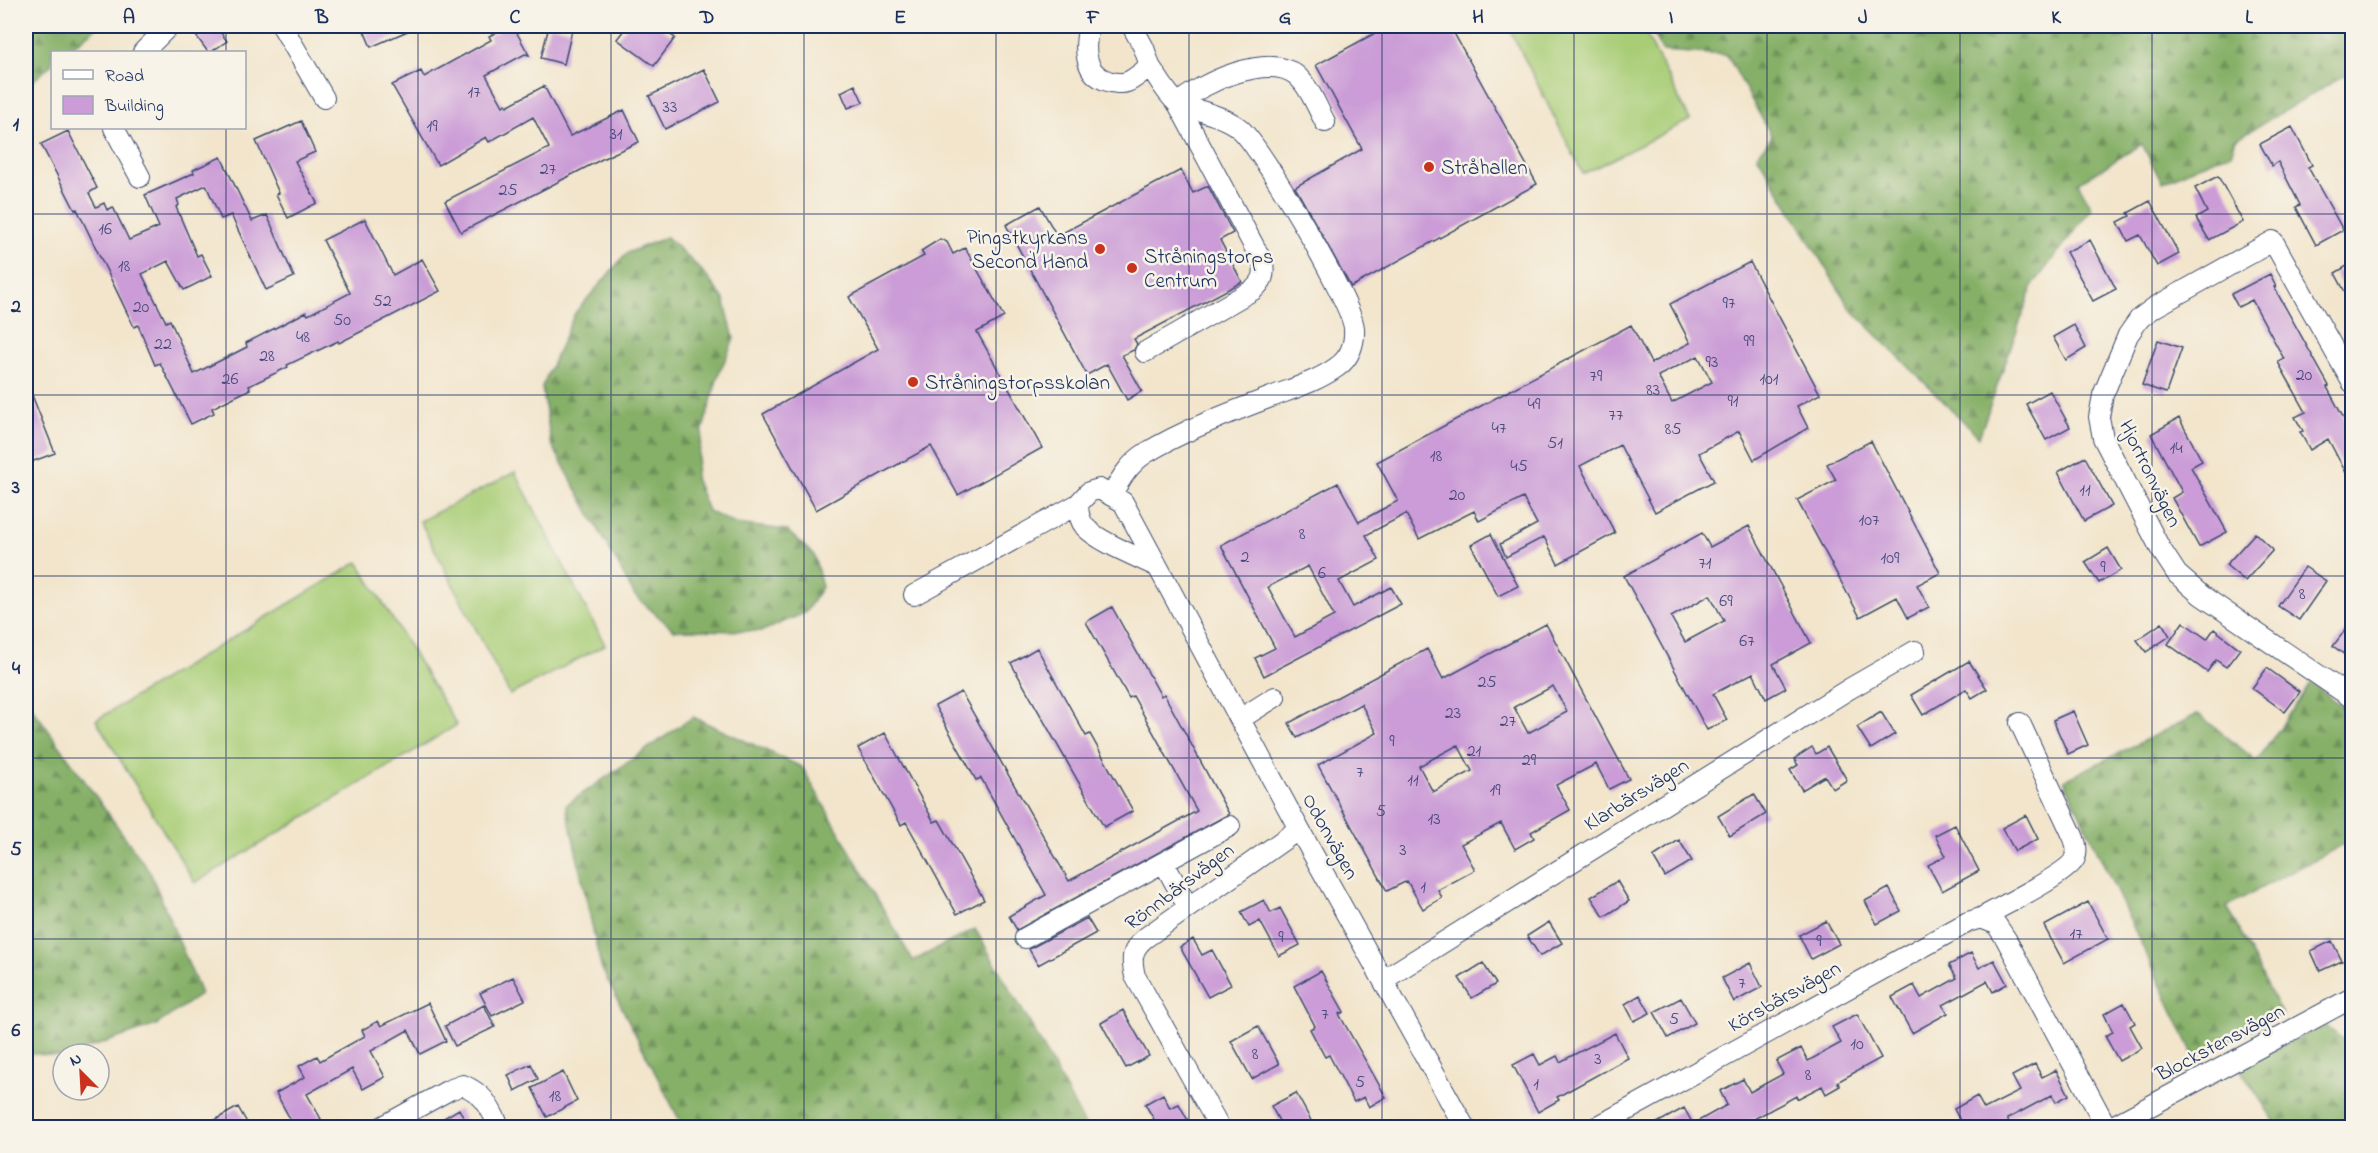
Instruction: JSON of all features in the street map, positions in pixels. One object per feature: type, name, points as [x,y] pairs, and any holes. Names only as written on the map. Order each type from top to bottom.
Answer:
[{"type":"street","points":[[144,51],[169,26]]},
{"type":"street","points":[[282,26],[324,98]]},
{"type":"street","points":[[1089,26],[1085,40],[1086,54],[1089,65],[1101,79],[1126,82],[1150,66]]},
{"type":"street","points":[[1132,26],[1144,48],[1150,66],[1178,104],[1263,262],[1264,272],[1263,280],[1253,290],[1145,352]]},
{"type":"street","points":[[1178,104],[1199,88],[1233,74],[1262,67],[1281,67],[1298,76],[1325,122]]},
{"type":"street","points":[[914,595],[1078,504],[1089,492],[1100,489],[1112,494],[1125,471],[1146,454],[1235,411],[1302,385],[1337,368],[1350,353],[1354,336],[1353,319],[1294,209],[1253,143],[1240,129],[1224,119],[1178,104]]},
{"type":"street","points":[[115,129],[140,177]]},
{"type":"street","name":"Hjortronvägen","points":[[2352,382],[2273,241],[2155,307],[2140,318],[2127,335],[2103,395],[2099,417],[2103,438],[2160,548],[2178,574],[2201,595],[2352,698]]},
{"type":"street","name":"Odonvägen","points":[[1112,494],[1123,502],[1299,829],[1465,1128]]},
{"type":"street","points":[[1078,504],[1078,513],[1083,525],[1095,534],[1158,567]]},
{"type":"street","name":"Klarbärsvägen","points":[[1383,980],[1849,688],[1915,651]]},
{"type":"street","points":[[1240,719],[1275,697]]},
{"type":"street","name":"Körsbärsvägen","points":[[1607,1125],[1968,922],[1981,918],[2058,875],[2072,865],[2076,858],[2076,844],[2020,723]]},
{"type":"street","points":[[1025,938],[1230,826]]},
{"type":"street","name":"Rönnbärsvägen","points":[[1220,1128],[1135,976],[1131,960],[1135,947],[1299,829]]},
{"type":"street","points":[[1164,863],[1188,907]]},
{"type":"street","points":[[1981,918],[1996,924],[2006,939],[2108,1128]]},
{"type":"street","name":"Blockstensvägen","points":[[2108,1128],[2352,998]]},
{"type":"street","points":[[380,1128],[463,1085],[477,1091],[486,1101],[500,1128]]},
{"type":"green space","points":[[26,26],[98,26],[67,51],[51,51],[51,65],[26,87]]},
{"type":"green space","points":[[1508,26],[1642,26],[1690,120],[1583,174]]},
{"type":"green space","points":[[1649,26],[2352,26],[2352,71],[2236,139],[2231,154],[2215,158],[2162,183],[2142,144],[2078,183],[2092,208],[2033,285],[1979,437],[1850,308],[1757,155],[1772,137],[1727,55],[1662,51]]},
{"type":"green space","points":[[667,237],[702,271],[724,299],[734,339],[718,376],[703,429],[695,478],[708,511],[735,524],[786,530],[814,555],[822,587],[805,613],[762,631],[674,630],[635,596],[551,443],[542,387],[575,313],[627,253]]},
{"type":"green space","points":[[515,472],[605,645],[510,695],[420,521]]},
{"type":"green space","points":[[358,562],[457,725],[195,883],[96,720]]},
{"type":"green space","points":[[2311,683],[2352,713],[2352,840],[2227,906],[2282,1015],[2195,1058],[2064,780],[2198,714],[2257,761]]},
{"type":"green space","points":[[26,699],[150,872],[201,994],[156,1025],[107,1042],[51,1042],[51,1056],[29,1053],[26,1049]]},
{"type":"green space","points":[[693,717],[802,767],[913,961],[975,929],[1031,1025],[1086,1127],[683,1127],[601,967],[566,805]]},
{"type":"green space","points":[[2324,1024],[2352,1046],[2352,1127],[2278,1127],[2240,1068]]},
{"type":"building","points":[[205,26],[216,26],[227,41],[212,51],[207,51],[194,33]]},
{"type":"building","points":[[362,26],[419,26],[371,47]]},
{"type":"building","points":[[513,26],[529,55],[525,54],[486,75],[503,106],[544,86],[570,136],[624,110],[639,142],[461,232],[445,201],[549,148],[533,117],[489,142],[486,137],[438,165],[392,85],[421,71],[424,77],[491,40],[489,36]]},
{"type":"building","points":[[549,26],[572,30],[564,64],[541,58]]},
{"type":"building","points":[[627,26],[658,26],[675,38],[654,66],[617,39]]},
{"type":"building","name":"Stråhallen","points":[[1388,26],[1450,26],[1537,184],[1351,287],[1295,187],[1362,149],[1316,65]]},
{"type":"building","points":[[704,69],[720,102],[665,129],[649,96]]},
{"type":"building","points":[[855,85],[863,102],[848,108],[841,92]]},
{"type":"building","points":[[301,121],[315,152],[295,161],[317,203],[288,218],[276,194],[279,193],[256,141]]},
{"type":"building","points":[[2292,127],[2312,165],[2308,167],[2343,230],[2316,245],[2296,207],[2300,205],[2278,162],[2272,166],[2260,144]]},
{"type":"building","points":[[68,131],[97,188],[89,193],[96,207],[104,203],[107,210],[113,207],[129,240],[159,227],[145,195],[194,173],[193,170],[221,157],[252,221],[267,215],[294,277],[266,290],[231,215],[221,219],[206,185],[177,199],[179,205],[176,207],[197,256],[201,254],[212,276],[184,290],[168,261],[142,274],[166,322],[170,320],[194,374],[247,347],[246,343],[306,312],[308,315],[350,293],[323,240],[365,219],[393,275],[422,259],[440,291],[339,343],[338,341],[287,365],[288,367],[249,386],[250,389],[212,408],[214,413],[191,424],[160,363],[155,365],[138,325],[134,327],[77,209],[75,210],[41,144]]},
{"type":"building","name":"Stråningstorps Centrum","points":[[1181,170],[1193,193],[1208,186],[1233,233],[1220,240],[1242,282],[1134,339],[1137,344],[1134,350],[1122,355],[1142,391],[1127,400],[1107,364],[1087,375],[1006,225],[1040,206],[1057,236]]},
{"type":"building","points":[[2218,176],[2243,222],[2209,240],[2196,218],[2207,212],[2195,188]]},
{"type":"building","points":[[2150,201],[2179,254],[2157,266],[2140,235],[2128,241],[2118,222],[2130,216],[2128,213]]},
{"type":"building","name":"Stråningstorpsskolan","points":[[940,239],[947,242],[953,254],[965,248],[1004,317],[977,332],[1042,448],[958,495],[931,446],[816,510],[763,414],[878,349],[849,297],[924,256],[921,251]]},
{"type":"building","points":[[2090,240],[2116,289],[2093,301],[2066,252]]},
{"type":"building","points":[[1750,262],[1820,394],[1797,406],[1808,428],[1754,460],[1739,431],[1699,453],[1714,481],[1655,512],[1620,445],[1580,466],[1615,533],[1558,564],[1544,537],[1506,557],[1500,544],[1537,524],[1523,498],[1479,521],[1474,511],[1419,539],[1406,514],[1366,535],[1379,560],[1339,581],[1353,607],[1391,587],[1401,604],[1264,676],[1255,658],[1275,648],[1221,545],[1338,483],[1359,522],[1398,501],[1377,462],[1631,325],[1651,363],[1690,343],[1670,304]],"holes":[[[1698,356],[1712,382],[1672,403],[1658,376]],[[1308,566],[1334,616],[1295,637],[1268,587]]]},
{"type":"building","points":[[2352,263],[2352,305],[2335,273]]},
{"type":"building","points":[[2270,274],[2276,286],[2274,287],[2329,386],[2327,387],[2352,434],[2352,484],[2328,439],[2310,450],[2295,417],[2306,412],[2278,362],[2284,359],[2252,300],[2238,307],[2231,294]]},
{"type":"building","points":[[2074,325],[2086,348],[2066,360],[2053,337]]},
{"type":"building","points":[[2158,340],[2182,348],[2166,393],[2142,385]]},
{"type":"building","points":[[26,380],[55,453],[26,464]]},
{"type":"building","points":[[2050,391],[2070,427],[2046,440],[2026,404]]},
{"type":"building","points":[[2179,418],[2202,461],[2191,467],[2227,532],[2199,547],[2172,498],[2182,492],[2151,434]]},
{"type":"building","points":[[1871,441],[1940,573],[1917,585],[1929,607],[1908,618],[1897,597],[1860,617],[1797,500],[1836,480],[1827,464]]},
{"type":"building","points":[[2085,457],[2112,506],[2084,521],[2058,472]]},
{"type":"building","points":[[1749,526],[1811,643],[1773,664],[1786,688],[1766,699],[1753,673],[1713,694],[1727,720],[1707,730],[1624,576],[1702,533],[1710,547]],"holes":[[[1710,595],[1724,621],[1685,642],[1671,617]]]},
{"type":"building","points":[[2255,533],[2273,550],[2245,581],[2226,565]]},
{"type":"building","points":[[1491,534],[1518,586],[1498,596],[1471,545]]},
{"type":"building","points":[[2108,548],[2121,570],[2099,583],[2085,562]]},
{"type":"building","points":[[2305,567],[2326,581],[2299,620],[2278,606]]},
{"type":"building","points":[[1112,607],[1161,696],[1164,694],[1229,814],[1017,930],[1009,916],[1046,895],[981,778],[976,780],[935,706],[961,692],[1069,881],[1197,811],[1133,696],[1129,698],[1086,622]]},
{"type":"building","points":[[2352,621],[2352,660],[2333,646]]},
{"type":"building","points":[[2183,622],[2207,639],[2214,629],[2240,649],[2226,667],[2216,660],[2207,672],[2168,644]]},
{"type":"building","points":[[2162,623],[2170,636],[2146,652],[2137,640]]},
{"type":"building","points":[[1546,624],[1629,779],[1609,789],[1596,764],[1556,785],[1570,810],[1531,832],[1534,838],[1515,849],[1501,823],[1461,844],[1475,870],[1438,890],[1442,898],[1423,909],[1407,881],[1387,891],[1318,765],[1377,733],[1361,704],[1297,738],[1289,723],[1427,649],[1443,679]],"holes":[[[1553,686],[1567,712],[1528,733],[1514,707]],[[1458,745],[1472,771],[1433,792],[1419,766]]]},
{"type":"building","points":[[1037,648],[1086,736],[1090,734],[1133,811],[1104,827],[1011,663]]},
{"type":"building","points":[[1969,661],[1987,689],[1972,698],[1966,689],[1923,715],[1911,695]]},
{"type":"building","points":[[2267,668],[2300,692],[2285,712],[2252,688]]},
{"type":"building","points":[[2073,711],[2088,745],[2068,754],[2053,720]]},
{"type":"building","points":[[1881,712],[1895,734],[1871,749],[1857,727]]},
{"type":"building","points":[[885,733],[934,822],[939,820],[984,900],[957,914],[906,822],[901,825],[858,748]]},
{"type":"building","points":[[1812,747],[1816,754],[1827,747],[1847,780],[1833,789],[1825,776],[1802,790],[1790,770],[1798,765],[1794,759]]},
{"type":"building","points":[[1754,794],[1766,814],[1730,836],[1718,816]]},
{"type":"building","points":[[2026,815],[2038,839],[2015,851],[2002,828]]},
{"type":"building","points":[[1955,825],[1979,871],[1942,891],[1928,865],[1946,856],[1935,835]]},
{"type":"building","points":[[1679,840],[1692,861],[1665,877],[1653,857]]},
{"type":"building","points":[[1617,881],[1629,901],[1604,917],[1591,897]]},
{"type":"building","points":[[1889,888],[1901,911],[1877,924],[1865,901]]},
{"type":"building","points":[[1264,900],[1271,913],[1280,908],[1300,945],[1279,956],[1260,921],[1249,927],[1241,912]]},
{"type":"building","points":[[2088,902],[2108,939],[2064,963],[2044,926]]},
{"type":"building","points":[[1087,918],[1096,933],[1038,965],[1029,949]]},
{"type":"building","points":[[1826,921],[1839,944],[1811,959],[1799,935]]},
{"type":"building","points":[[1549,922],[1562,943],[1540,956],[1527,936]]},
{"type":"building","points":[[1193,939],[1202,955],[1212,950],[1231,985],[1208,997],[1180,947]]},
{"type":"building","points":[[2332,941],[2342,961],[2320,971],[2311,951]]},
{"type":"building","points":[[1971,953],[1979,968],[1994,960],[2007,984],[1993,992],[1987,981],[1943,1005],[1948,1013],[1912,1033],[1892,997],[1914,985],[1921,998],[1957,978],[1949,965]]},
{"type":"building","points":[[1483,963],[1496,984],[1472,998],[1459,978]]},
{"type":"building","points":[[1750,963],[1762,987],[1734,1002],[1722,978]]},
{"type":"building","points":[[1321,971],[1344,1012],[1339,1014],[1386,1097],[1369,1107],[1364,1097],[1354,1102],[1329,1055],[1325,1057],[1310,1029],[1315,1026],[1294,986]]},
{"type":"building","points":[[513,977],[525,1000],[492,1016],[480,993]]},
{"type":"building","points":[[1640,995],[1650,1013],[1634,1021],[1625,1004]]},
{"type":"building","points":[[1681,998],[1695,1023],[1668,1038],[1654,1012]]},
{"type":"building","points":[[428,1003],[446,1041],[420,1054],[408,1030],[371,1051],[385,1077],[363,1089],[352,1069],[307,1094],[321,1119],[306,1128],[295,1128],[276,1093],[305,1077],[299,1066],[317,1056],[320,1061],[365,1036],[362,1030],[378,1021],[381,1026]]},
{"type":"building","points":[[2124,1003],[2135,1023],[2130,1026],[2142,1048],[2119,1061],[2105,1036],[2113,1032],[2104,1014]]},
{"type":"building","points":[[484,1005],[495,1027],[455,1046],[445,1026]]},
{"type":"building","points":[[1123,1010],[1149,1056],[1126,1068],[1101,1023]]},
{"type":"building","points":[[1857,1014],[1881,1058],[1837,1082],[1840,1086],[1826,1094],[1822,1086],[1797,1099],[1796,1096],[1738,1128],[1648,1128],[1684,1108],[1693,1124],[1727,1105],[1720,1091],[1743,1079],[1750,1092],[1783,1074],[1776,1061],[1801,1048],[1808,1061],[1841,1043],[1832,1027]]},
{"type":"building","points":[[1258,1026],[1279,1064],[1252,1079],[1231,1041]]},
{"type":"building","points":[[1615,1033],[1628,1058],[1557,1097],[1559,1100],[1538,1112],[1513,1065],[1534,1054],[1540,1065],[1557,1056],[1560,1062]]},
{"type":"building","points":[[531,1064],[538,1079],[515,1091],[508,1075]]},
{"type":"building","points":[[2035,1064],[2042,1077],[2056,1070],[2069,1095],[2056,1102],[2052,1095],[2007,1119],[2012,1128],[1964,1128],[1954,1109],[1977,1096],[1984,1109],[2020,1091],[2012,1076]]},
{"type":"building","points":[[563,1072],[577,1101],[547,1117],[532,1088]]},
{"type":"building","points":[[1296,1093],[1315,1128],[1283,1128],[1271,1106]]},
{"type":"building","points":[[1163,1094],[1170,1108],[1179,1104],[1192,1128],[1159,1128],[1145,1104]]},
{"type":"building","points":[[238,1107],[250,1128],[202,1128],[222,1116]]},
{"type":"building","points":[[459,1109],[469,1128],[427,1128]]},
{"type":"place","name":"Stråhallen","points":[[1429,167]]},
{"type":"place","name":"Pingstkyrkans Second Hand","points":[[1100,249]]},
{"type":"place","name":"Stråningstorps Centrum","points":[[1132,268]]},
{"type":"place","name":"Stråningstorpsskolan","points":[[913,382]]}]
